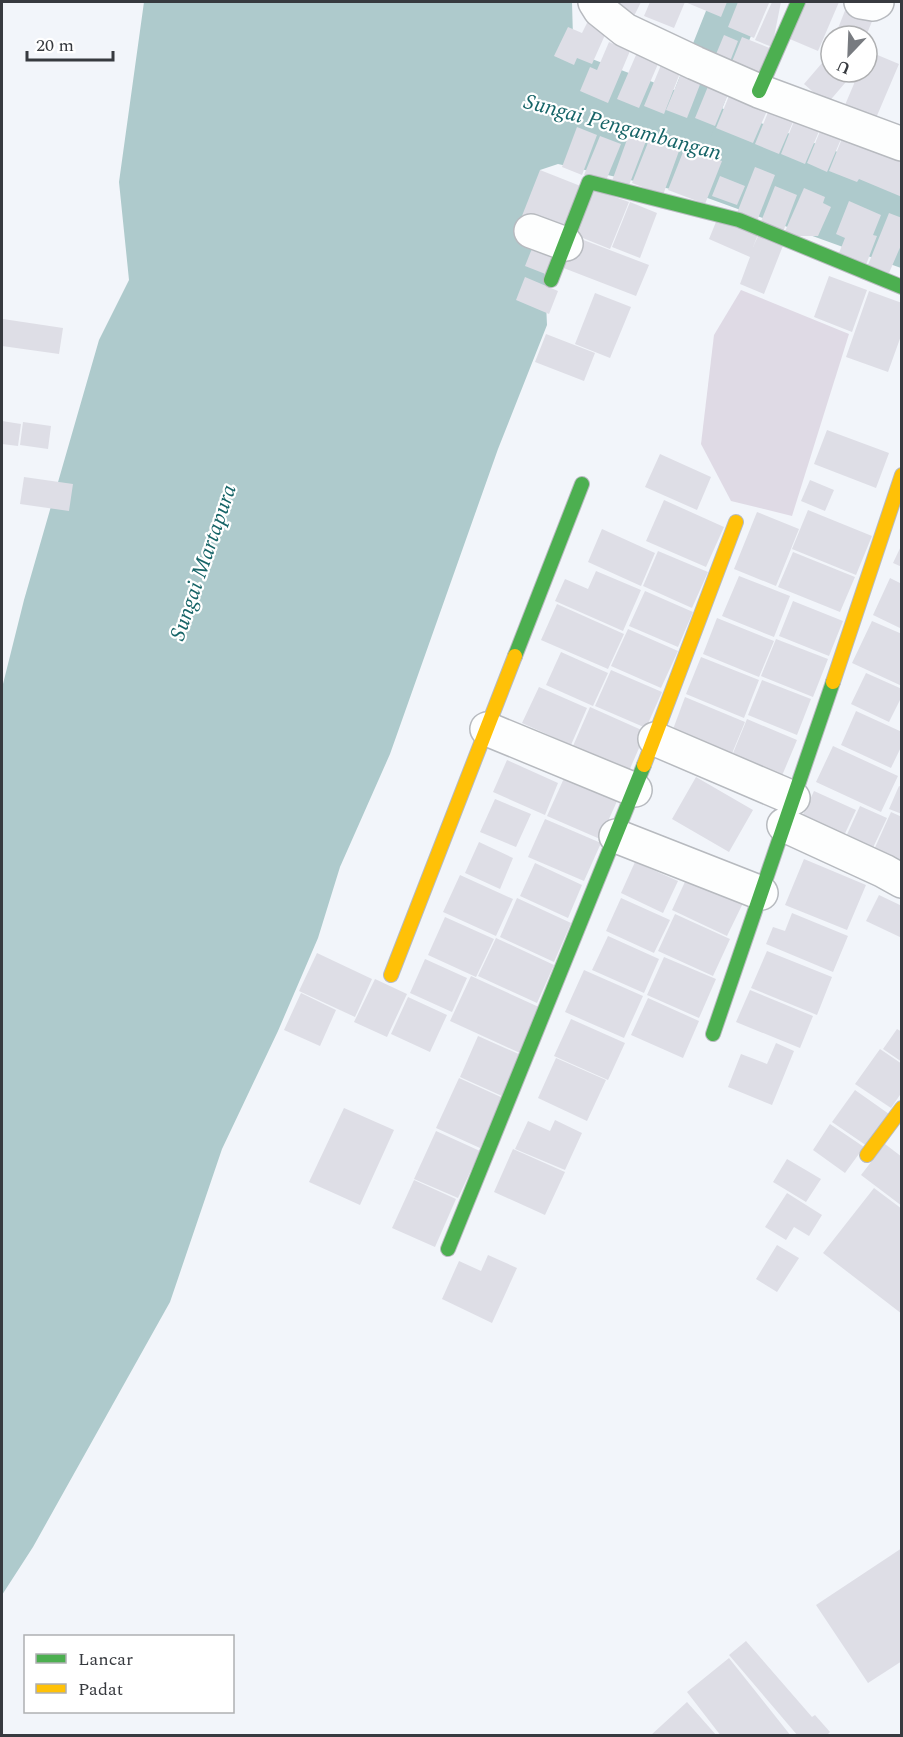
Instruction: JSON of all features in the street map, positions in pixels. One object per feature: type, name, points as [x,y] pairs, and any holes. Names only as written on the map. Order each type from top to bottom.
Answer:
[{"type":"street","points":[[595,2],[600,10],[625,30],[707,68],[759,91],[902,144]]},
{"type":"street","points":[[759,91],[798,2]]},
{"type":"street","points":[[861,2],[873,4],[877,2]]},
{"type":"street","points":[[552,280],[589,183],[739,220],[902,287]]},
{"type":"street","points":[[531,231],[566,244]]},
{"type":"street","points":[[712,1034],[902,475]]},
{"type":"street","points":[[391,975],[582,484]]},
{"type":"street","points":[[448,1249],[635,790],[736,522]]},
{"type":"street","points":[[487,729],[635,790]]},
{"type":"street","points":[[655,739],[788,811],[902,881]]},
{"type":"street","points":[[616,836],[760,893]]},
{"type":"street","points":[[867,1155],[902,1108]]},
{"type":"shaded area","points":[[741,290],[849,334],[792,516],[731,501],[701,444],[714,335]]},
{"type":"water","points":[[144,2],[572,2],[573,38],[592,59],[901,176],[901,268],[702,196],[558,164],[540,170],[547,325],[498,449],[390,754],[340,867],[318,938],[278,1031],[222,1149],[170,1302],[33,1547],[2,1595],[2,688],[24,600],[99,340],[129,280],[119,182]]},
{"type":"building","points":[[616,2],[641,2],[634,16]]},
{"type":"building","points":[[650,2],[685,2],[674,28],[644,16]]},
{"type":"building","points":[[685,2],[727,2],[721,17]]},
{"type":"building","points":[[738,2],[769,3],[754,38],[728,27]]},
{"type":"building","points":[[772,2],[781,2],[772,47],[755,40]]},
{"type":"building","points":[[799,2],[839,2],[830,24],[819,24],[818,51],[785,37]]},
{"type":"building","points":[[846,8],[873,19],[871,24],[840,24]]},
{"type":"building","points":[[590,17],[609,26],[592,64],[577,58],[574,65],[554,56],[568,27],[582,33]]},
{"type":"building","points":[[724,35],[738,41],[729,64],[714,59]]},
{"type":"building","points":[[742,37],[772,49],[761,77],[731,64]]},
{"type":"building","points":[[609,42],[630,51],[608,103],[580,91],[590,67],[597,70]]},
{"type":"building","points":[[639,48],[661,57],[639,108],[617,99]]},
{"type":"building","points":[[879,56],[899,64],[876,118],[845,105],[854,84],[879,84]]},
{"type":"building","points":[[661,65],[680,73],[664,114],[644,106]]},
{"type":"building","points":[[819,66],[819,84],[844,84],[827,104],[804,84]]},
{"type":"building","points":[[681,74],[701,82],[687,118],[666,110]]},
{"type":"building","points":[[709,84],[729,92],[715,126],[695,118]]},
{"type":"building","points":[[731,91],[769,106],[753,143],[716,128]]},
{"type":"building","points":[[771,105],[796,115],[779,154],[755,144]]},
{"type":"building","points":[[798,111],[823,122],[805,164],[781,154]]},
{"type":"building","points":[[823,124],[844,132],[827,172],[807,163]]},
{"type":"building","points":[[577,127],[597,135],[582,175],[562,167]]},
{"type":"building","points":[[845,131],[902,154],[902,197],[859,179],[857,182],[829,171]]},
{"type":"building","points":[[629,134],[646,141],[628,188],[612,181]]},
{"type":"building","points":[[600,136],[621,144],[605,183],[584,175]]},
{"type":"building","points":[[649,140],[679,151],[663,195],[632,183]]},
{"type":"building","points":[[685,147],[722,161],[705,204],[668,190]]},
{"type":"building","points":[[755,167],[775,175],[757,221],[737,213]]},
{"type":"building","points":[[540,170],[583,187],[563,238],[520,221]]},
{"type":"building","points":[[720,176],[745,186],[737,205],[712,196]]},
{"type":"building","points":[[775,186],[797,195],[783,232],[760,224]]},
{"type":"building","points":[[590,188],[629,202],[610,249],[573,234]]},
{"type":"building","points":[[804,188],[825,197],[823,203],[831,207],[818,236],[783,236]]},
{"type":"building","points":[[849,201],[881,215],[873,235],[877,236],[864,270],[837,258],[845,238],[836,234]]},
{"type":"building","points":[[630,202],[657,213],[640,258],[612,247]]},
{"type":"building","points":[[889,213],[902,218],[902,243],[889,273],[868,265]]},
{"type":"building","points":[[718,217],[759,232],[753,247],[759,234],[784,243],[764,294],[740,284],[750,257],[709,239]]},
{"type":"building","points":[[537,236],[559,245],[548,275],[525,266]]},
{"type":"building","points":[[573,236],[649,265],[636,296],[561,267]]},
{"type":"building","points":[[829,276],[867,290],[852,332],[814,317]]},
{"type":"building","points":[[525,277],[558,291],[549,314],[516,300]]},
{"type":"building","points":[[869,291],[902,303],[902,333],[888,372],[846,357]]},
{"type":"building","points":[[595,293],[631,307],[610,358],[575,344]]},
{"type":"building","points":[[3,319],[63,328],[59,354],[2,346]]},
{"type":"building","points":[[546,334],[595,353],[584,381],[535,362]]},
{"type":"building","points":[[2,421],[21,424],[18,446],[2,444]]},
{"type":"building","points":[[23,422],[51,426],[48,449],[20,445]]},
{"type":"building","points":[[827,430],[889,453],[876,488],[814,464]]},
{"type":"building","points":[[660,454],[711,477],[697,510],[645,487]]},
{"type":"building","points":[[24,477],[73,484],[69,511],[20,504]]},
{"type":"building","points":[[810,480],[834,490],[825,511],[801,501]]},
{"type":"building","points":[[664,500],[724,527],[706,567],[646,541]]},
{"type":"building","points":[[808,510],[872,536],[856,575],[792,549]]},
{"type":"building","points":[[757,512],[799,529],[776,586],[734,569]]},
{"type":"building","points":[[602,529],[655,553],[641,586],[588,562]]},
{"type":"building","points":[[902,544],[902,567],[893,563]]},
{"type":"building","points":[[658,551],[708,572],[692,608],[643,586]]},
{"type":"building","points":[[793,552],[855,577],[840,612],[778,587]]},
{"type":"building","points":[[596,571],[641,590],[623,631],[555,601],[565,579],[588,589]]},
{"type":"building","points":[[739,576],[790,596],[774,637],[722,616]]},
{"type":"building","points":[[890,578],[902,584],[902,629],[873,615]]},
{"type":"building","points":[[645,591],[693,612],[678,647],[629,626]]},
{"type":"building","points":[[793,601],[843,621],[829,656],[779,636]]},
{"type":"building","points":[[557,604],[624,634],[608,669],[541,640]]},
{"type":"building","points":[[717,618],[774,641],[759,677],[703,654]]},
{"type":"building","points":[[872,621],[902,634],[902,686],[852,663]]},
{"type":"building","points":[[628,629],[678,651],[661,688],[611,666]]},
{"type":"building","points":[[776,639],[828,659],[813,697],[761,676]]},
{"type":"building","points":[[561,652],[608,673],[593,706],[546,685]]},
{"type":"building","points":[[701,657],[759,680],[744,718],[686,694]]},
{"type":"building","points":[[611,670],[662,692],[646,728],[595,706]]},
{"type":"building","points":[[866,673],[902,689],[902,696],[889,722],[851,704]]},
{"type":"building","points":[[762,680],[811,699],[797,735],[748,715]]},
{"type":"building","points":[[539,687],[587,708],[571,745],[522,723]]},
{"type":"building","points":[[685,697],[745,722],[731,756],[672,732]]},
{"type":"building","points":[[590,707],[646,732],[629,771],[573,746]]},
{"type":"building","points":[[856,711],[902,732],[902,745],[891,768],[841,745]]},
{"type":"building","points":[[747,719],[797,740],[781,778],[731,758]]},
{"type":"building","points":[[833,746],[898,776],[881,812],[816,782]]},
{"type":"building","points":[[507,760],[558,783],[545,815],[493,792]]},
{"type":"building","points":[[565,776],[618,799],[600,839],[547,816]]},
{"type":"building","points":[[696,777],[753,810],[729,852],[672,819]]},
{"type":"building","points":[[899,786],[902,787],[902,814],[889,809]]},
{"type":"building","points":[[814,791],[856,810],[841,842],[799,823]]},
{"type":"building","points":[[495,799],[531,814],[516,847],[480,832]]},
{"type":"building","points":[[860,806],[887,818],[870,854],[844,841]]},
{"type":"building","points":[[891,812],[902,817],[902,866],[873,852]]},
{"type":"building","points":[[545,819],[601,843],[584,881],[528,857]]},
{"type":"building","points":[[479,842],[513,858],[500,889],[465,873]]},
{"type":"building","points":[[804,859],[866,885],[847,930],[785,905]]},
{"type":"building","points":[[635,862],[678,881],[663,913],[621,893]]},
{"type":"building","points":[[535,863],[582,885],[568,918],[520,896]]},
{"type":"building","points":[[689,873],[745,899],[727,936],[672,910]]},
{"type":"building","points":[[460,875],[513,899],[496,936],[443,912]]},
{"type":"building","points":[[879,895],[902,906],[902,938],[866,921]]},
{"type":"building","points":[[517,898],[571,923],[554,962],[500,937]]},
{"type":"building","points":[[621,898],[670,920],[654,953],[606,931]]},
{"type":"building","points":[[792,913],[848,936],[833,972],[766,944],[773,927],[785,931]]},
{"type":"building","points":[[675,914],[730,939],[713,976],[658,951]]},
{"type":"building","points":[[445,917],[494,939],[476,977],[428,955]]},
{"type":"building","points":[[608,936],[659,959],[644,993],[592,970]]},
{"type":"building","points":[[496,938],[554,965],[537,1003],[478,976]]},
{"type":"building","points":[[767,951],[832,977],[817,1015],[751,988]]},
{"type":"building","points":[[317,953],[372,979],[355,1017],[299,991]]},
{"type":"building","points":[[664,957],[716,979],[699,1018],[647,995]]},
{"type":"building","points":[[425,959],[467,978],[452,1012],[410,993]]},
{"type":"building","points":[[584,970],[643,996],[624,1038],[565,1012]]},
{"type":"building","points":[[471,976],[541,1008],[520,1053],[450,1021]]},
{"type":"building","points":[[375,979],[407,994],[387,1037],[354,1022]]},
{"type":"building","points":[[750,990],[813,1016],[800,1048],[736,1022]]},
{"type":"building","points":[[301,993],[336,1010],[320,1046],[284,1030]]},
{"type":"building","points":[[408,997],[447,1015],[430,1052],[391,1034]]},
{"type":"building","points":[[648,998],[699,1021],[683,1058],[631,1035]]},
{"type":"building","points":[[571,1019],[625,1043],[608,1080],[554,1056]]},
{"type":"building","points":[[897,1029],[902,1032],[902,1062],[883,1049]]},
{"type":"building","points":[[478,1036],[521,1055],[502,1096],[460,1077]]},
{"type":"building","points":[[776,1043],[794,1051],[772,1105],[728,1087],[741,1054],[767,1064]]},
{"type":"building","points":[[880,1049],[902,1064],[902,1092],[891,1108],[855,1084]]},
{"type":"building","points":[[556,1058],[606,1080],[587,1121],[538,1098]]},
{"type":"building","points":[[459,1078],[503,1098],[480,1148],[436,1128]]},
{"type":"building","points":[[855,1090],[889,1114],[867,1146],[832,1122]]},
{"type":"building","points":[[344,1108],[394,1130],[360,1205],[309,1182]]},
{"type":"building","points":[[555,1120],[582,1133],[565,1170],[515,1149],[528,1121],[550,1131]]},
{"type":"building","points":[[830,1124],[864,1147],[845,1173],[813,1150]]},
{"type":"building","points":[[436,1131],[480,1151],[458,1198],[414,1179]]},
{"type":"building","points":[[885,1144],[902,1157],[902,1206],[861,1175]]},
{"type":"building","points":[[513,1149],[565,1172],[545,1215],[494,1192]]},
{"type":"building","points":[[787,1159],[821,1179],[806,1202],[773,1182]]},
{"type":"building","points":[[414,1180],[456,1199],[435,1247],[392,1228]]},
{"type":"building","points":[[874,1188],[902,1209],[902,1314],[823,1253]]},
{"type":"building","points":[[787,1193],[822,1215],[809,1236],[794,1227],[786,1240],[765,1227]]},
{"type":"building","points":[[777,1245],[799,1258],[777,1292],[756,1279]]},
{"type":"building","points":[[488,1255],[517,1268],[492,1323],[442,1299],[459,1261],[481,1271]]},
{"type":"building","points":[[902,1548],[902,1661],[868,1683],[816,1605]]},
{"type":"building","points":[[746,1641],[812,1717],[815,1715],[830,1732],[826,1736],[798,1736],[729,1655]]},
{"type":"building","points":[[729,1658],[791,1736],[721,1736],[687,1692]]},
{"type":"building","points":[[687,1702],[717,1736],[650,1736]]},
{"type":"waterway","name":"Sungai Pengambangan","points":[[682,140],[737,2]]},
{"type":"traffic: fast","points":[[759,91],[798,2]]},
{"type":"traffic: fast","points":[[551,280],[589,182],[739,220],[902,287]]},
{"type":"traffic: fast","points":[[515,656],[582,484]]},
{"type":"traffic: fast","points":[[713,1034],[833,682]]},
{"type":"traffic: fast","points":[[448,1249],[644,765]]},
{"type":"traffic: slow","points":[[833,682],[902,475]]},
{"type":"traffic: slow","points":[[644,765],[736,522]]},
{"type":"traffic: slow","points":[[391,975],[515,656]]},
{"type":"traffic: slow","points":[[867,1155],[902,1108]]},
{"type":"water label","name":"Sungai Martapura","points":[[202,562]]}]
